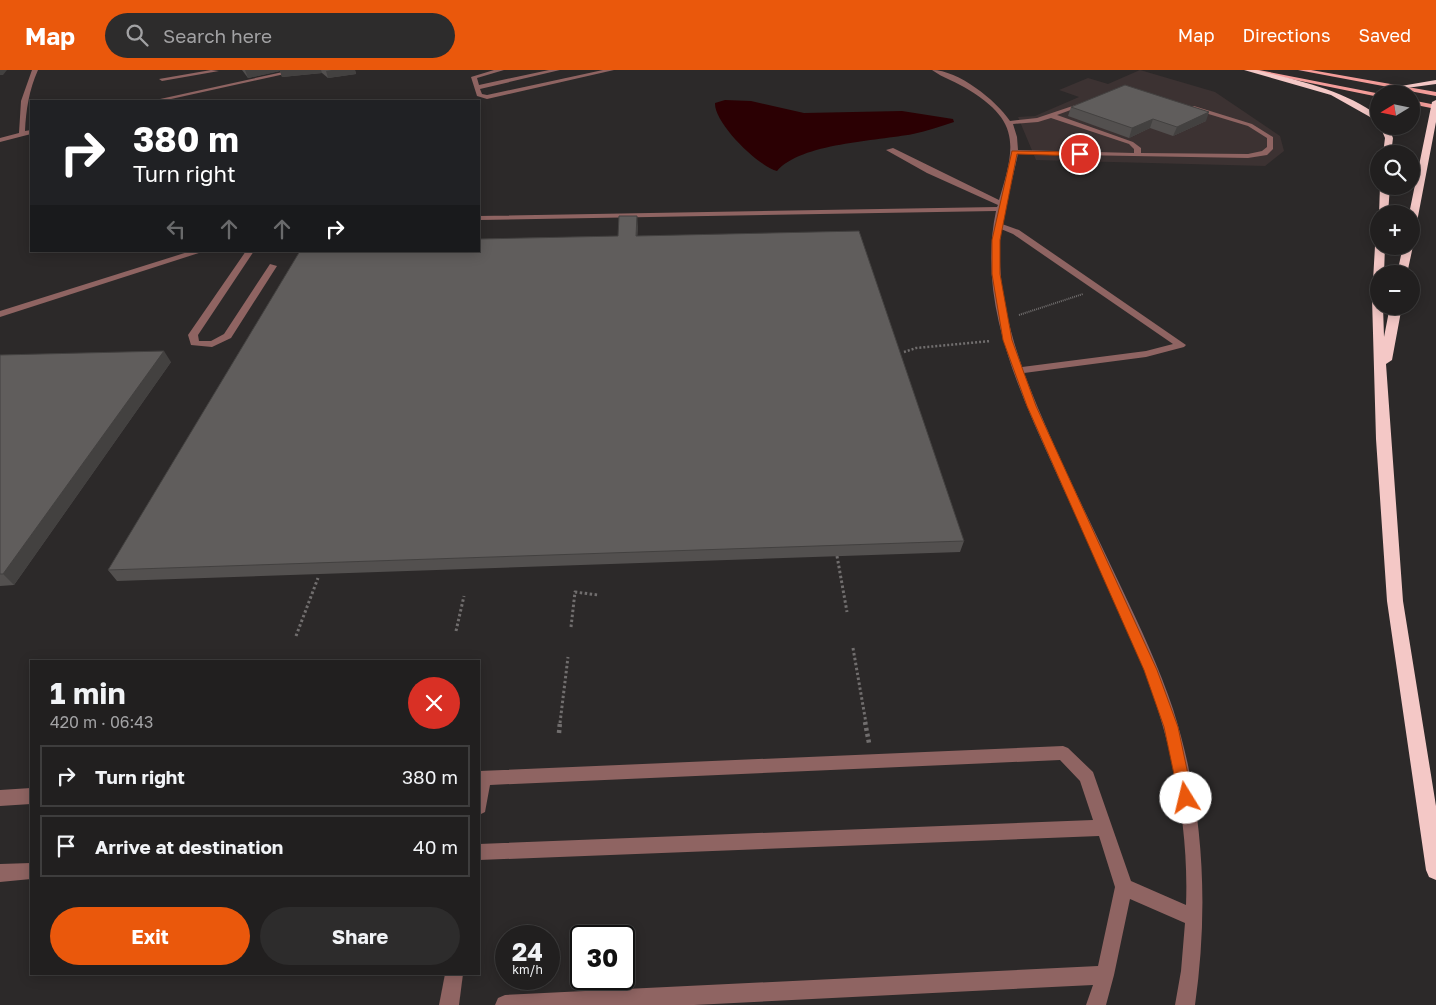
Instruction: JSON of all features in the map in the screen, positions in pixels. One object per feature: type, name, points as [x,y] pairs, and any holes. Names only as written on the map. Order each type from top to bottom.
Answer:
[{"type":"highway","points":[[1249,70],[1332,94],[1363,108],[1370,113]]},
{"type":"highway","points":[[1414,85],[1436,82]]},
{"type":"highway","points":[[1415,205],[1435,105]]},
{"type":"highway","points":[[1379,255],[1377,298],[1383,439],[1396,601],[1436,870]]},
{"type":"highway","points":[[1383,439],[1386,357],[1394,315]]},
{"type":"main road","points":[[1249,70],[1370,94]]},
{"type":"main road","points":[[1301,70],[1388,85]]},
{"type":"main road","points":[[1420,91],[1436,94]]},
{"type":"main road","points":[[1420,103],[1435,105]]},
{"type":"street","points":[[22,135],[28,84],[35,70]]},
{"type":"street","points":[[162,79],[216,70],[220,86]]},
{"type":"street","points":[[158,100],[300,70]]},
{"type":"street","points":[[501,70],[476,75],[474,80],[479,95],[486,97],[611,70]]},
{"type":"street","points":[[476,88],[557,70]]},
{"type":"street","points":[[935,70],[984,98],[1008,123],[1014,137],[1014,152],[998,225],[995,258],[1002,318],[1018,371],[1051,452],[1134,628],[1171,727],[1184,782],[1191,845],[1195,918],[1185,1005]]},
{"type":"street","points":[[1307,70],[1315,72]]},
{"type":"street","points":[[1008,123],[1029,122],[1097,96],[1126,89]]},
{"type":"street","points":[[1014,152],[1248,156],[1264,153],[1271,148],[1270,137],[1258,129],[1187,106]]},
{"type":"street","points":[[1050,115],[1131,143],[1135,146],[1138,154]]},
{"type":"street","points":[[0,140],[30,132]]},
{"type":"street","points":[[890,150],[1002,207]]},
{"type":"street","points":[[480,218],[1002,207]]},
{"type":"street","points":[[998,225],[1016,232],[1181,345],[1146,354],[1018,371]]},
{"type":"street","points":[[0,314],[198,252]]},
{"type":"street","points":[[249,252],[193,335],[194,343],[204,346],[218,343],[228,336],[273,266]]},
{"type":"street","points":[[480,792],[481,778],[1063,753],[1087,776],[1124,887],[1105,975],[1096,1005]]},
{"type":"street","points":[[0,798],[30,796]]},
{"type":"street","points":[[480,852],[1104,828]]},
{"type":"street","points":[[0,873],[30,871]]},
{"type":"street","points":[[1124,887],[1195,918]]},
{"type":"street","points":[[449,1005],[454,975]]},
{"type":"street","points":[[504,1005],[1105,975]]},
{"type":"path","points":[[1019,315],[1082,294]]},
{"type":"path","points":[[904,352],[916,348],[991,341]]},
{"type":"path","points":[[837,556],[847,612]]},
{"type":"path","points":[[296,636],[318,578]]},
{"type":"path","points":[[571,627],[575,592],[598,595]]},
{"type":"path","points":[[456,631],[464,596]]},
{"type":"path","points":[[853,648],[869,745]]},
{"type":"path","points":[[559,733],[568,657]]},
{"type":"shaded area","points":[[1140,70],[1215,92],[1280,136],[1284,151],[1265,166],[1036,160],[1018,117],[1035,116],[1079,97],[1059,90],[1088,78],[1108,84]]},
{"type":"shaded area","points":[[725,100],[751,101],[804,113],[902,111],[953,119],[954,122],[913,134],[860,141],[821,149],[803,154],[788,162],[777,171],[749,153],[729,132],[717,111],[715,103]]},
{"type":"building","points":[[1125,85],[1209,112],[1177,127],[1153,119],[1132,128],[1071,107]]},
{"type":"building","points":[[619,216],[637,216],[636,236],[859,231],[964,541],[108,570],[299,252],[480,252],[480,239],[618,236]]},
{"type":"building","points":[[164,351],[3,574],[0,574],[0,355]]},
{"type":"route","points":[[1080,154],[1014,152],[996,240],[995,258],[1000,306],[1018,371],[1051,452],[1130,620],[1151,670],[1171,727],[1186,798]]}]
